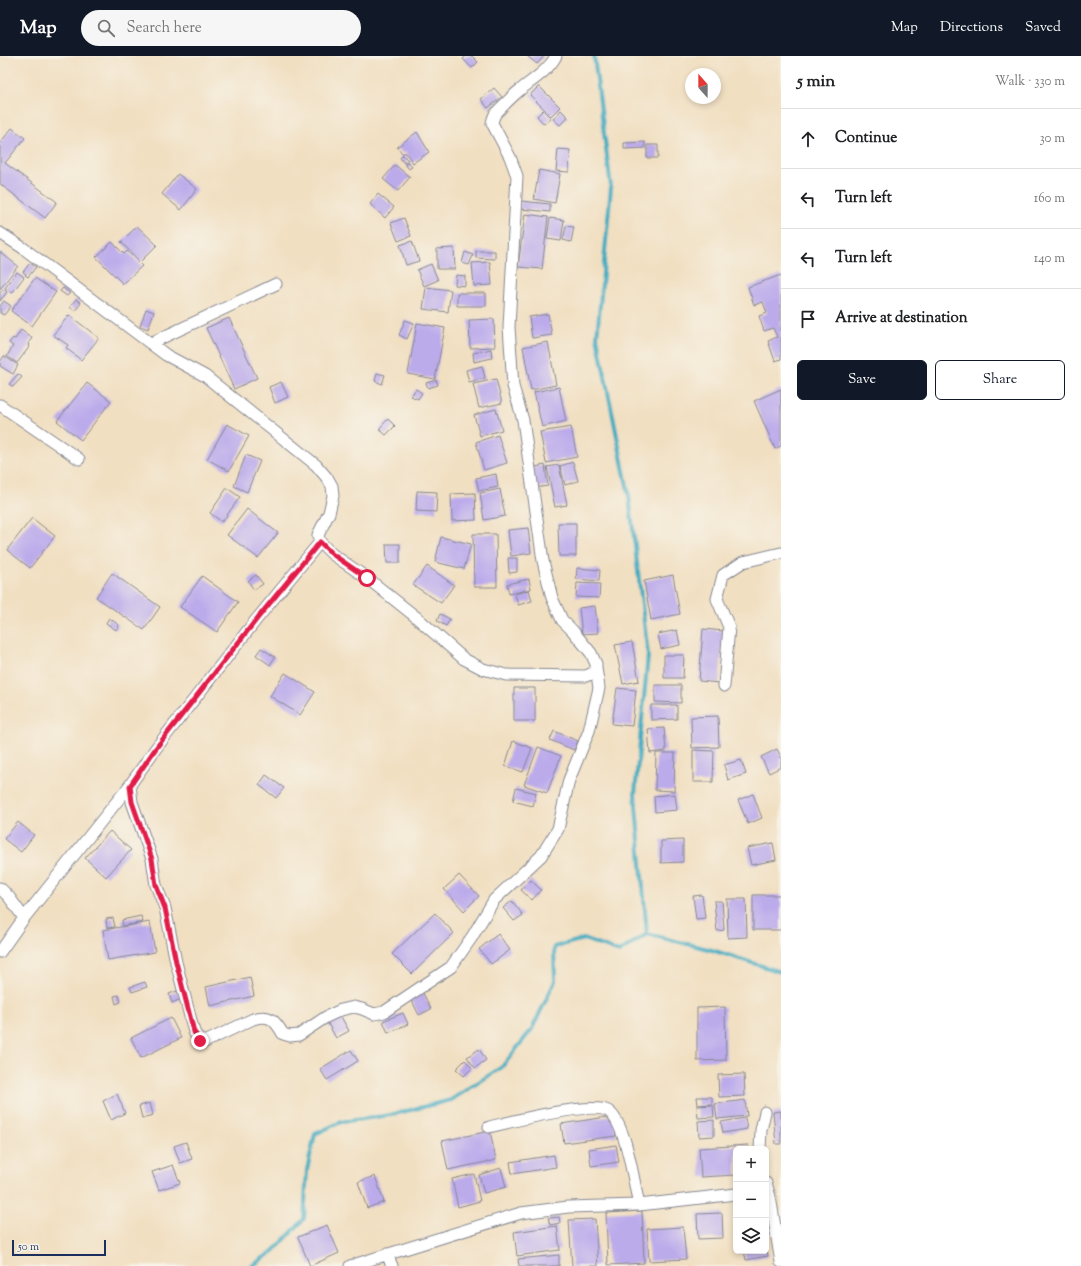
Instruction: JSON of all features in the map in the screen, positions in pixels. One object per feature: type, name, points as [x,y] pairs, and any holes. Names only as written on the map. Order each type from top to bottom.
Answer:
[{"type":"street","points":[[130,786],[132,802],[152,859],[156,885],[165,908],[176,962],[194,1032],[200,1041],[205,1042],[260,1017],[271,1019],[277,1024],[283,1034],[290,1036],[299,1035],[326,1017],[341,1010],[354,1007],[374,1014],[384,1012],[451,967],[472,937],[494,900],[541,856],[558,829],[569,780],[589,731],[599,688],[596,664],[591,653],[558,614],[552,598],[543,561],[523,420],[514,386],[509,327],[517,176],[510,157],[492,123],[495,114],[520,90],[538,76],[556,56]]},
{"type":"street","points":[[0,232],[166,354],[205,376],[310,460],[324,473],[332,486],[329,513],[318,535],[320,542],[332,554],[367,578],[410,612],[464,659],[483,669],[506,675],[586,676],[595,672],[596,668]]},
{"type":"street","points":[[151,343],[276,284]]},
{"type":"street","points":[[0,405],[80,459]]},
{"type":"street","points":[[0,952],[24,918],[130,786],[161,743],[256,620],[320,542]]},
{"type":"street","points":[[724,686],[729,627],[717,599],[723,575],[743,562],[781,554]]},
{"type":"street","points":[[0,888],[9,897],[24,918]]},
{"type":"street","points":[[489,1127],[537,1115],[556,1112],[596,1108],[608,1111],[618,1123],[627,1148],[638,1205]]},
{"type":"street","points":[[760,1146],[761,1130],[765,1112]]},
{"type":"street","points":[[350,1266],[521,1213],[568,1207],[638,1205],[733,1194]]},
{"type":"street","points":[[769,1201],[781,1262]]},
{"type":"street","points":[[387,1254],[392,1266]]},
{"type":"building","points":[[466,56],[472,56],[478,62],[472,68],[463,59]]},
{"type":"building","points":[[527,56],[544,56],[537,64]]},
{"type":"building","points":[[539,86],[560,107],[551,116],[530,95]]},
{"type":"building","points":[[494,88],[502,97],[488,108],[481,99]]},
{"type":"building","points":[[543,110],[551,118],[544,124],[537,116]]},
{"type":"building","points":[[561,110],[568,117],[560,125],[553,119]]},
{"type":"building","points":[[12,128],[25,138],[5,163],[57,202],[45,218],[0,184],[0,143]]},
{"type":"building","points":[[417,132],[429,152],[413,163],[405,152],[403,154],[397,147]]},
{"type":"building","points":[[645,142],[645,148],[624,149],[624,143]]},
{"type":"building","points":[[647,145],[658,145],[658,158],[647,158]]},
{"type":"building","points":[[558,149],[570,150],[569,172],[556,171]]},
{"type":"building","points":[[403,155],[408,160],[404,163],[400,158]]},
{"type":"building","points":[[408,162],[412,167],[409,169],[405,164]]},
{"type":"building","points":[[395,165],[410,177],[398,191],[383,179]]},
{"type":"building","points":[[539,170],[560,174],[555,203],[534,199]]},
{"type":"building","points":[[178,174],[197,189],[181,210],[162,194]]},
{"type":"building","points":[[378,194],[394,207],[385,218],[370,204]]},
{"type":"building","points":[[521,201],[550,204],[550,212],[520,209]]},
{"type":"building","points":[[525,214],[548,217],[542,269],[518,267]]},
{"type":"building","points":[[404,218],[411,236],[398,241],[391,223]]},
{"type":"building","points":[[550,218],[564,220],[561,241],[547,239]]},
{"type":"building","points":[[137,226],[157,245],[140,262],[121,242]]},
{"type":"building","points":[[566,226],[574,227],[571,242],[563,240]]},
{"type":"building","points":[[412,241],[419,261],[406,265],[400,245]]},
{"type":"building","points":[[112,242],[124,254],[127,251],[142,266],[123,284],[96,257]]},
{"type":"building","points":[[454,248],[455,269],[437,269],[437,249]]},
{"type":"building","points":[[476,251],[495,251],[495,259],[476,258]]},
{"type":"building","points":[[0,252],[18,266],[0,289]]},
{"type":"building","points":[[465,252],[473,255],[469,265],[462,263]]},
{"type":"building","points":[[490,262],[492,285],[474,286],[472,263]]},
{"type":"building","points":[[30,263],[36,267],[28,277],[23,272]]},
{"type":"building","points":[[431,264],[438,280],[424,286],[417,270]]},
{"type":"building","points":[[17,272],[24,277],[12,293],[5,288]]},
{"type":"building","points":[[456,275],[465,276],[465,286],[455,285]]},
{"type":"building","points":[[781,275],[781,359],[775,361],[768,341],[777,337],[773,328],[764,331],[759,316],[767,313],[763,302],[754,305],[748,287]]},
{"type":"building","points":[[35,278],[56,292],[32,326],[11,311]]},
{"type":"building","points":[[426,287],[451,290],[448,312],[423,309]]},
{"type":"building","points":[[63,288],[70,293],[67,296],[60,291]]},
{"type":"building","points":[[3,289],[7,292],[0,301],[0,293]]},
{"type":"building","points":[[457,293],[486,293],[486,306],[457,306]]},
{"type":"building","points":[[76,299],[81,303],[75,311],[70,307]]},
{"type":"building","points":[[4,301],[11,306],[4,315],[0,313],[0,306]]},
{"type":"building","points":[[146,309],[154,312],[148,329],[140,326]]},
{"type":"building","points":[[548,314],[552,335],[532,338],[529,317]]},
{"type":"building","points":[[69,315],[99,338],[81,360],[66,348],[68,345],[53,335]]},
{"type":"building","points":[[229,318],[257,378],[234,389],[206,328]]},
{"type":"building","points":[[494,319],[495,347],[470,348],[469,320]]},
{"type":"building","points":[[405,320],[414,323],[407,339],[399,335]]},
{"type":"building","points":[[417,323],[445,328],[435,379],[408,374]]},
{"type":"building","points":[[21,330],[32,338],[28,344],[30,346],[17,363],[7,356],[13,346],[9,343],[13,338],[15,339]]},
{"type":"building","points":[[548,342],[556,385],[531,390],[523,347]]},
{"type":"building","points":[[491,349],[492,358],[474,362],[473,353]]},
{"type":"building","points":[[4,356],[18,365],[13,374],[0,366],[0,362]]},
{"type":"building","points":[[482,366],[485,378],[469,382],[466,370]]},
{"type":"building","points":[[377,373],[385,375],[382,384],[375,381]]},
{"type":"building","points":[[18,374],[22,377],[13,387],[9,384]]},
{"type":"building","points":[[496,379],[502,403],[479,408],[473,384]]},
{"type":"building","points":[[436,380],[438,385],[428,388],[426,383]]},
{"type":"building","points":[[281,382],[288,397],[275,403],[269,387]]},
{"type":"building","points":[[87,383],[111,401],[81,440],[57,421]]},
{"type":"building","points":[[559,387],[566,421],[542,427],[534,392]]},
{"type":"building","points":[[416,389],[422,393],[418,399],[411,396]]},
{"type":"building","points":[[781,389],[781,446],[775,449],[754,401]]},
{"type":"building","points":[[496,409],[502,430],[480,436],[474,415]]},
{"type":"building","points":[[388,419],[395,426],[386,435],[379,429]]},
{"type":"building","points":[[227,424],[249,436],[229,471],[207,459]]},
{"type":"building","points":[[571,427],[577,457],[546,463],[540,432]]},
{"type":"building","points":[[498,435],[507,463],[484,470],[476,442]]},
{"type":"building","points":[[246,455],[260,461],[247,492],[234,486]]},
{"type":"building","points":[[573,462],[578,481],[565,485],[560,466]]},
{"type":"building","points":[[545,465],[548,486],[534,488],[530,468]]},
{"type":"building","points":[[559,465],[567,505],[555,507],[547,467]]},
{"type":"building","points":[[496,474],[498,487],[479,491],[476,478]]},
{"type":"building","points":[[227,488],[240,497],[222,522],[210,513]]},
{"type":"building","points":[[500,489],[505,516],[484,520],[480,493]]},
{"type":"building","points":[[417,491],[437,492],[436,512],[416,511]]},
{"type":"building","points":[[475,493],[476,520],[452,521],[451,494]]},
{"type":"building","points":[[247,509],[278,533],[258,558],[227,535]]},
{"type":"building","points":[[32,518],[55,536],[30,568],[7,550]]},
{"type":"building","points":[[558,523],[576,523],[576,556],[559,556]]},
{"type":"building","points":[[528,528],[531,553],[511,556],[508,530]]},
{"type":"building","points":[[473,534],[496,534],[497,587],[474,587]]},
{"type":"building","points":[[441,537],[471,544],[464,569],[435,562]]},
{"type":"building","points":[[386,544],[400,544],[400,563],[387,563]]},
{"type":"building","points":[[508,558],[517,558],[517,572],[509,573]]},
{"type":"building","points":[[427,566],[454,585],[441,603],[413,585]]},
{"type":"building","points":[[577,568],[600,570],[599,581],[576,579]]},
{"type":"building","points":[[112,573],[160,607],[144,630],[96,597]]},
{"type":"building","points":[[256,575],[263,584],[254,590],[248,581]]},
{"type":"building","points":[[673,575],[680,614],[651,620],[644,581]]},
{"type":"building","points":[[202,576],[238,602],[217,632],[180,607]]},
{"type":"building","points":[[529,579],[531,589],[509,594],[507,584]]},
{"type":"building","points":[[577,583],[600,584],[599,598],[576,597]]},
{"type":"building","points":[[529,590],[532,601],[518,605],[515,594]]},
{"type":"building","points":[[595,606],[598,633],[582,634],[579,608]]},
{"type":"building","points":[[440,614],[450,619],[446,626],[437,621]]},
{"type":"building","points":[[109,618],[119,625],[116,630],[106,623]]},
{"type":"building","points":[[703,629],[724,631],[719,683],[699,681]]},
{"type":"building","points":[[677,630],[680,645],[661,649],[658,634]]},
{"type":"building","points":[[632,642],[639,681],[623,684],[615,645]]},
{"type":"building","points":[[261,648],[275,657],[270,665],[256,655]]},
{"type":"building","points":[[664,655],[684,655],[683,678],[664,678]]},
{"type":"building","points":[[285,673],[315,692],[300,715],[270,696]]},
{"type":"building","points":[[655,685],[681,685],[681,703],[655,702]]},
{"type":"building","points":[[514,688],[535,688],[535,721],[514,721]]},
{"type":"building","points":[[617,688],[636,690],[632,726],[612,724]]},
{"type":"building","points":[[651,705],[677,705],[677,719],[651,720]]},
{"type":"building","points":[[718,716],[719,747],[692,748],[691,717]]},
{"type":"building","points":[[664,728],[666,751],[650,753],[648,729]]},
{"type":"building","points":[[554,731],[578,741],[574,750],[550,740]]},
{"type":"building","points":[[513,741],[532,748],[523,772],[505,766]]},
{"type":"building","points":[[538,747],[561,756],[547,793],[524,785]]},
{"type":"building","points":[[777,749],[781,757],[781,767],[769,773],[761,757]]},
{"type":"building","points":[[693,750],[714,751],[713,782],[693,782]]},
{"type":"building","points":[[656,753],[675,753],[674,791],[655,790]]},
{"type":"building","points":[[741,760],[746,774],[728,780],[724,765]]},
{"type":"building","points":[[266,775],[284,788],[276,798],[259,785]]},
{"type":"building","points":[[516,788],[536,793],[533,806],[513,801]]},
{"type":"building","points":[[675,794],[677,810],[655,812],[654,796]]},
{"type":"building","points":[[753,794],[762,818],[748,824],[738,800]]},
{"type":"building","points":[[18,822],[34,835],[21,852],[4,839]]},
{"type":"building","points":[[110,831],[131,850],[106,877],[85,858]]},
{"type":"building","points":[[683,840],[683,862],[661,863],[661,841]]},
{"type":"building","points":[[773,843],[776,860],[751,865],[747,848]]},
{"type":"building","points":[[459,875],[479,896],[464,911],[444,889]]},
{"type":"building","points":[[531,880],[541,890],[532,900],[521,890]]},
{"type":"building","points":[[702,895],[705,918],[696,919],[693,896]]},
{"type":"building","points":[[753,895],[781,895],[781,930],[753,930]]},
{"type":"building","points":[[727,899],[746,899],[747,937],[728,938]]},
{"type":"building","points":[[512,901],[523,915],[514,921],[503,908]]},
{"type":"building","points":[[714,901],[722,901],[724,930],[717,931]]},
{"type":"building","points":[[435,913],[454,933],[412,974],[392,954]]},
{"type":"building","points":[[141,916],[143,922],[123,926],[122,920]]},
{"type":"building","points":[[113,918],[115,927],[107,928],[106,919]]},
{"type":"building","points":[[150,922],[155,952],[108,960],[103,930]]},
{"type":"building","points":[[498,934],[510,950],[491,964],[479,949]]},
{"type":"building","points":[[250,977],[254,996],[210,1006],[206,987]]},
{"type":"building","points":[[145,982],[147,987],[132,992],[130,987]]},
{"type":"building","points":[[177,991],[181,999],[172,1003],[169,994]]},
{"type":"building","points":[[423,993],[431,1009],[419,1015],[411,999]]},
{"type":"building","points":[[119,995],[121,1002],[116,1004],[114,996]]},
{"type":"building","points":[[725,1007],[726,1060],[697,1061],[697,1008]]},
{"type":"building","points":[[403,1013],[408,1024],[388,1033],[383,1021]]},
{"type":"building","points":[[340,1015],[349,1031],[336,1038],[327,1022]]},
{"type":"building","points":[[171,1018],[181,1038],[141,1058],[131,1038]]},
{"type":"building","points":[[479,1049],[486,1060],[475,1068],[467,1057]]},
{"type":"building","points":[[351,1050],[358,1061],[327,1080],[320,1069]]},
{"type":"building","points":[[465,1060],[472,1068],[464,1076],[456,1069]]},
{"type":"building","points":[[744,1074],[745,1096],[719,1097],[718,1075]]},
{"type":"building","points":[[117,1094],[125,1113],[111,1120],[103,1101]]},
{"type":"building","points":[[697,1097],[712,1097],[712,1104],[698,1105]]},
{"type":"building","points":[[745,1100],[747,1116],[717,1119],[715,1104]]},
{"type":"building","points":[[150,1103],[153,1115],[142,1118],[139,1106]]},
{"type":"building","points":[[713,1105],[714,1117],[698,1118],[697,1106]]},
{"type":"building","points":[[781,1111],[781,1144],[776,1144],[773,1112]]},
{"type":"building","points":[[613,1116],[616,1136],[564,1143],[561,1124]]},
{"type":"building","points":[[745,1118],[747,1129],[723,1133],[721,1122]]},
{"type":"building","points":[[714,1120],[714,1136],[699,1137],[698,1121]]},
{"type":"building","points":[[490,1131],[496,1160],[448,1170],[442,1141]]},
{"type":"building","points":[[186,1142],[192,1159],[180,1163],[174,1146]]},
{"type":"building","points":[[616,1145],[619,1162],[591,1166],[589,1149]]},
{"type":"building","points":[[748,1145],[733,1146],[733,1175],[701,1177],[699,1148]]},
{"type":"building","points":[[554,1155],[556,1167],[512,1174],[510,1162]]},
{"type":"building","points":[[173,1165],[180,1183],[159,1190],[152,1172]]},
{"type":"building","points":[[501,1168],[506,1187],[484,1193],[479,1175]]},
{"type":"building","points":[[474,1174],[480,1201],[458,1207],[452,1179]]},
{"type":"building","points":[[375,1176],[384,1202],[367,1208],[358,1182]]},
{"type":"building","points":[[642,1211],[644,1263],[608,1265],[606,1213]]},
{"type":"building","points":[[722,1213],[723,1238],[698,1239],[697,1214]]},
{"type":"building","points":[[559,1217],[560,1223],[550,1225],[548,1218]]},
{"type":"building","points":[[595,1219],[598,1266],[572,1266],[569,1220]]},
{"type":"building","points":[[327,1225],[339,1253],[310,1266],[298,1237]]},
{"type":"building","points":[[557,1226],[560,1250],[517,1256],[514,1232]]},
{"type":"building","points":[[683,1227],[686,1259],[649,1261],[647,1229]]},
{"type":"building","points":[[745,1254],[768,1254],[768,1256],[746,1260]]},
{"type":"building","points":[[559,1255],[559,1266],[519,1266],[518,1259]]},
{"type":"waterway","points":[[594,56],[611,187],[597,337],[629,496],[648,655],[635,794],[647,934]]},
{"type":"waterway","points":[[252,1266],[275,1250],[304,1219],[307,1170],[315,1134],[341,1122],[390,1115],[451,1100],[502,1067],[532,1029],[555,981],[554,947],[584,939],[619,952],[647,934],[712,950],[781,972]]},
{"type":"route","points":[[200,1041],[194,1032],[176,962],[168,919],[156,885],[154,866],[150,852],[132,802],[130,786],[156,748],[256,620],[320,542],[332,554],[367,578]]}]
